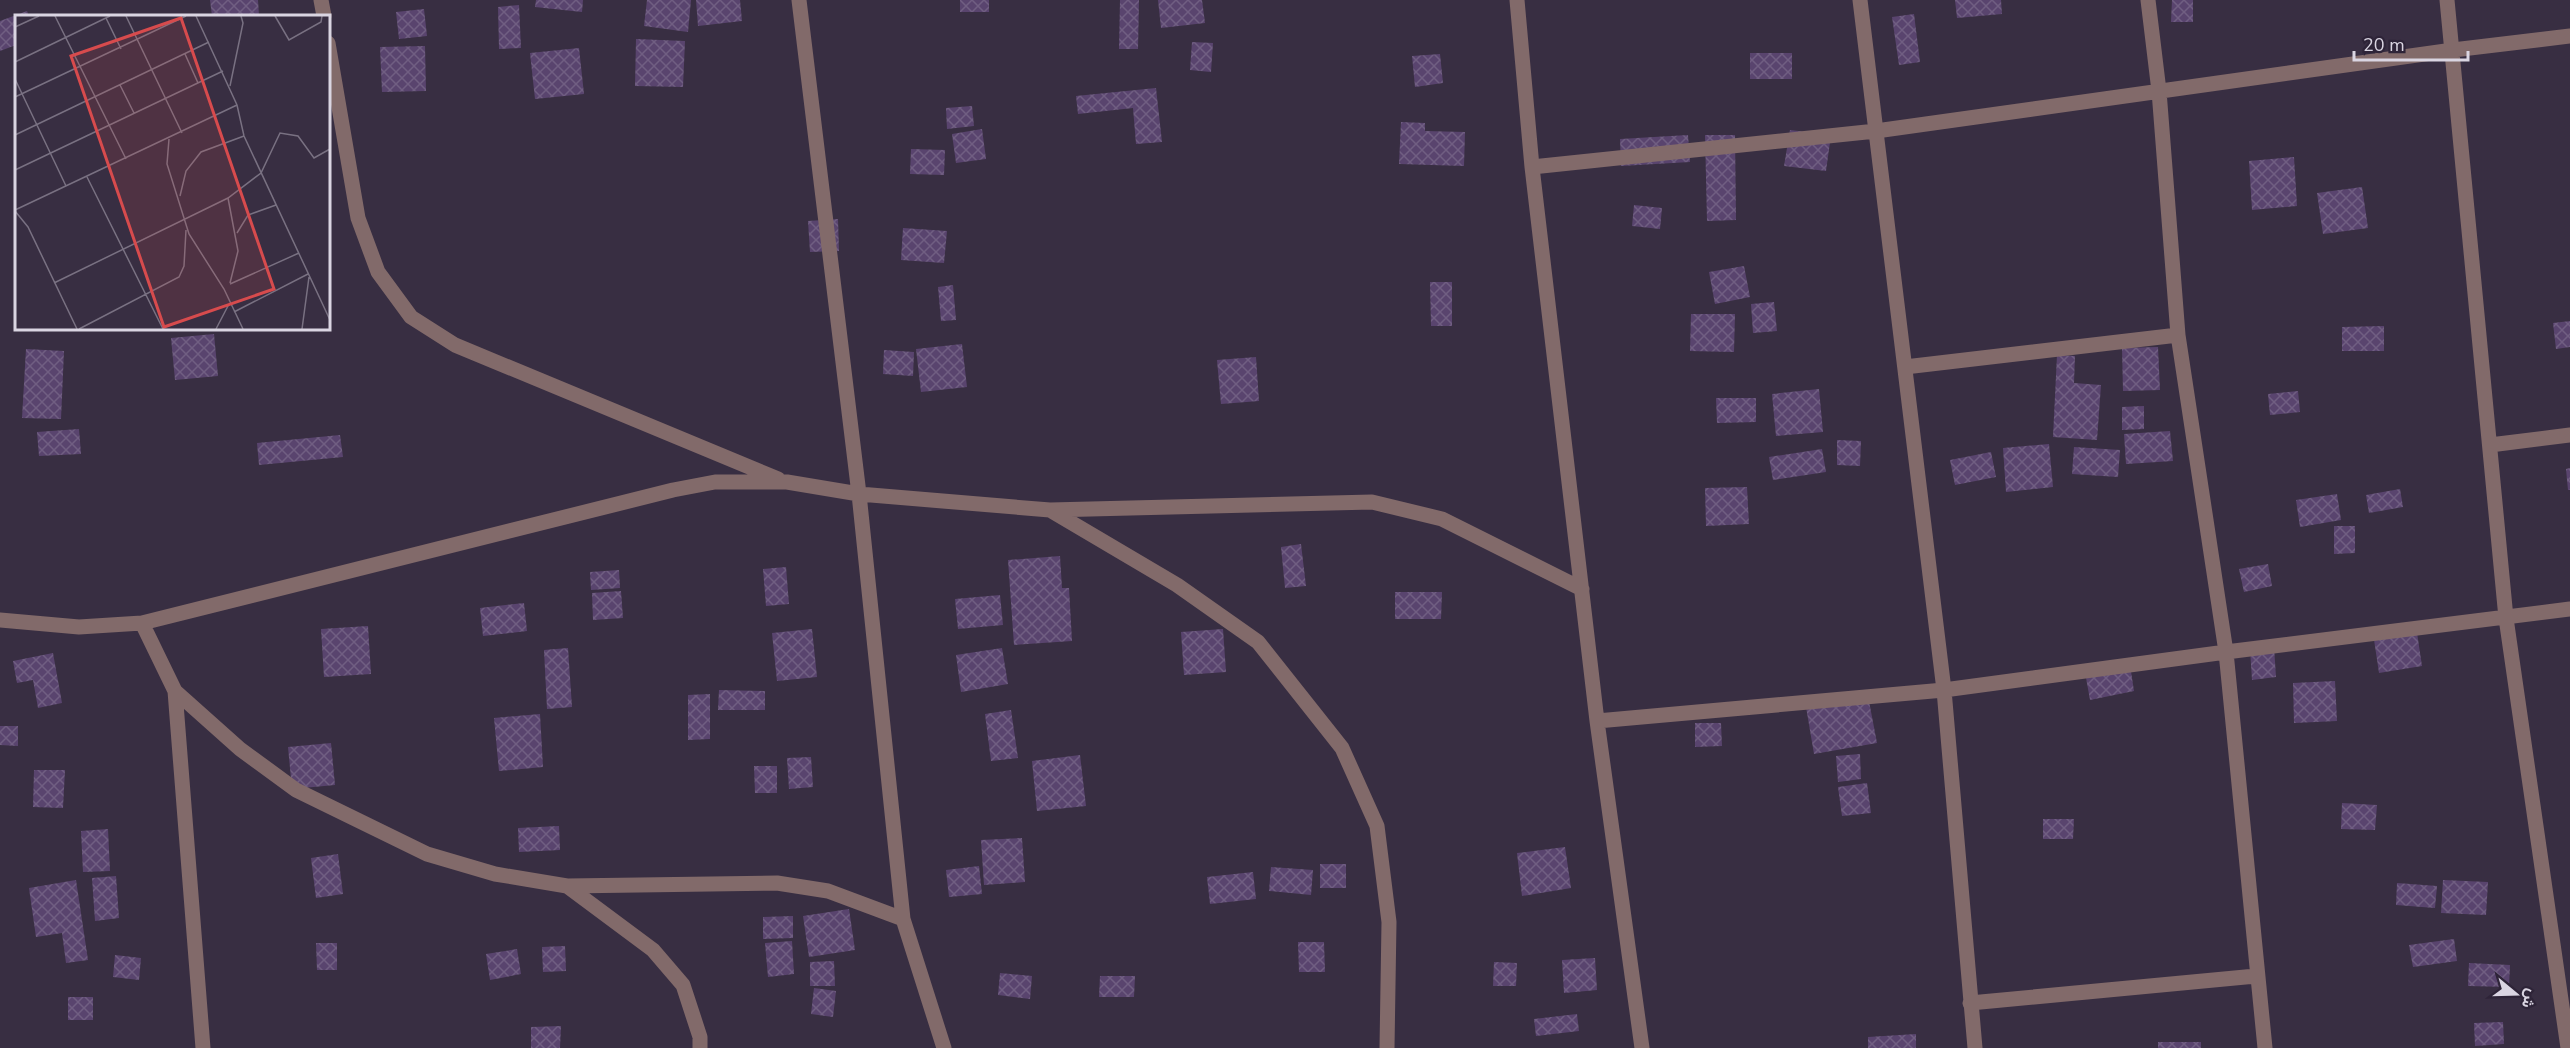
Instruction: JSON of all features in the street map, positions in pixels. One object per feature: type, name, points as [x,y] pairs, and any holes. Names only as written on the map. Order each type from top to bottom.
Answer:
[{"type":"street","points":[[321,0],[324,15]]},
{"type":"street","points":[[799,0],[859,494],[903,919],[944,1048]]},
{"type":"street","points":[[1517,0],[1532,167],[1597,722],[1642,1048]]},
{"type":"street","points":[[1860,0],[1944,690],[1975,1048]]},
{"type":"street","points":[[2148,0],[2159,91],[2178,335],[2226,652],[2256,976],[2265,1048]]},
{"type":"street","points":[[2447,0],[2506,618],[2568,1048]]},
{"type":"street","points":[[1532,167],[1876,131],[2453,50],[2570,36]]},
{"type":"street","points":[[330,55],[358,218],[378,272],[411,317],[455,345],[787,482]]},
{"type":"street","points":[[1905,367],[2178,335]]},
{"type":"street","points":[[2490,445],[2570,435]]},
{"type":"street","points":[[0,620],[79,627],[142,623],[674,490],[715,482],[787,482],[859,494],[1050,510],[1372,502],[1442,519],[1582,589]]},
{"type":"street","points":[[1050,510],[1177,585],[1258,642],[1342,748],[1377,826],[1389,922],[1387,1048]]},
{"type":"street","points":[[1597,722],[1944,690],[2570,609]]},
{"type":"street","points":[[142,623],[175,691],[203,1048]]},
{"type":"street","points":[[175,691],[240,749],[296,790],[428,854],[495,874],[567,886],[777,883],[828,891],[903,919]]},
{"type":"street","points":[[567,886],[653,950],[682,985],[700,1037],[700,1048]]},
{"type":"street","points":[[1970,1003],[2256,976]]},
{"type":"building","points":[[210,0],[258,0],[259,15],[212,15]]},
{"type":"building","points":[[536,0],[583,0],[582,12],[535,7]]},
{"type":"building","points":[[647,0],[691,0],[688,32],[644,26]]},
{"type":"building","points":[[696,0],[740,0],[742,21],[698,26]]},
{"type":"building","points":[[960,0],[989,0],[989,12],[960,12]]},
{"type":"building","points":[[1120,0],[1139,0],[1138,49],[1119,49]]},
{"type":"building","points":[[1158,0],[1202,0],[1205,23],[1161,28]]},
{"type":"building","points":[[1955,0],[2001,0],[2002,14],[1957,18]]},
{"type":"building","points":[[2172,0],[2193,0],[2193,22],[2171,22]]},
{"type":"building","points":[[519,5],[521,48],[499,49],[498,7]]},
{"type":"building","points":[[424,9],[427,36],[399,39],[396,12]]},
{"type":"building","points":[[27,11],[29,15],[16,15]]},
{"type":"building","points":[[1914,14],[1920,62],[1899,65],[1892,17]]},
{"type":"building","points":[[15,15],[15,45],[0,51],[0,21]]},
{"type":"building","points":[[636,39],[685,41],[683,87],[635,86]]},
{"type":"building","points":[[1192,42],[1213,43],[1211,72],[1190,70]]},
{"type":"building","points":[[425,46],[426,91],[382,92],[380,47]]},
{"type":"building","points":[[579,48],[584,94],[535,99],[530,53]]},
{"type":"building","points":[[1750,53],[1792,53],[1792,79],[1750,79]]},
{"type":"building","points":[[1440,54],[1443,83],[1415,87],[1412,56]]},
{"type":"building","points":[[1156,88],[1162,142],[1136,144],[1133,108],[1078,114],[1076,96]]},
{"type":"building","points":[[972,106],[974,126],[947,129],[946,108]]},
{"type":"building","points":[[1401,122],[1425,123],[1425,131],[1465,132],[1464,166],[1399,164]]},
{"type":"building","points":[[982,129],[986,159],[956,163],[952,134]]},
{"type":"building","points":[[1790,130],[1831,135],[1826,171],[1784,166]]},
{"type":"building","points":[[1688,135],[1690,162],[1621,166],[1620,139]]},
{"type":"building","points":[[1705,135],[1735,135],[1736,220],[1707,221]]},
{"type":"building","points":[[911,149],[945,150],[944,175],[910,174]]},
{"type":"building","points":[[2294,157],[2297,206],[2252,210],[2249,161]]},
{"type":"building","points":[[2362,187],[2368,228],[2323,234],[2317,193]]},
{"type":"building","points":[[1634,205],[1662,208],[1660,229],[1632,226]]},
{"type":"building","points":[[838,219],[839,251],[810,252],[808,221]]},
{"type":"building","points":[[903,228],[947,231],[944,263],[901,260]]},
{"type":"building","points":[[1744,266],[1750,297],[1715,304],[1709,272]]},
{"type":"building","points":[[1430,282],[1452,282],[1452,326],[1431,326]]},
{"type":"building","points":[[953,285],[956,320],[941,321],[938,287]]},
{"type":"building","points":[[1774,302],[1777,331],[1753,333],[1751,304]]},
{"type":"building","points":[[1691,314],[1735,314],[1734,352],[1690,351]]},
{"type":"building","points":[[2570,321],[2570,347],[2556,349],[2553,323]]},
{"type":"building","points":[[2384,326],[2384,351],[2342,351],[2342,327]]},
{"type":"building","points":[[214,334],[218,376],[175,380],[171,338]]},
{"type":"building","points":[[962,344],[967,387],[921,392],[916,349]]},
{"type":"building","points":[[2158,347],[2160,390],[2123,391],[2122,348]]},
{"type":"building","points":[[26,349],[64,351],[61,419],[22,418]]},
{"type":"building","points":[[884,350],[914,352],[913,376],[883,374]]},
{"type":"building","points":[[2057,355],[2075,356],[2074,383],[2101,385],[2097,440],[2053,437]]},
{"type":"building","points":[[1256,357],[1259,401],[1221,404],[1217,360]]},
{"type":"building","points":[[1819,389],[1823,432],[1776,436],[1772,394]]},
{"type":"building","points":[[2298,391],[2300,412],[2270,415],[2268,394]]},
{"type":"building","points":[[1716,398],[1756,398],[1756,422],[1717,423]]},
{"type":"building","points":[[2144,406],[2144,429],[2122,430],[2122,407]]},
{"type":"building","points":[[79,429],[81,454],[39,456],[37,432]]},
{"type":"building","points":[[2170,431],[2173,461],[2126,464],[2124,434]]},
{"type":"building","points":[[340,435],[343,457],[259,465],[257,443]]},
{"type":"building","points":[[1837,440],[1861,441],[1860,466],[1837,465]]},
{"type":"building","points":[[2049,444],[2053,487],[2006,492],[2003,448]]},
{"type":"building","points":[[2074,447],[2120,450],[2118,477],[2072,474]]},
{"type":"building","points":[[1822,449],[1826,472],[1773,480],[1769,457]]},
{"type":"building","points":[[1991,452],[1996,477],[1955,485],[1950,460]]},
{"type":"building","points":[[2570,468],[2570,490],[2568,490],[2566,469]]},
{"type":"building","points":[[1747,487],[1749,524],[1706,526],[1705,488]]},
{"type":"building","points":[[2400,489],[2403,507],[2369,513],[2366,495]]},
{"type":"building","points":[[2337,494],[2341,520],[2300,527],[2296,500]]},
{"type":"building","points":[[2334,526],[2355,526],[2355,553],[2334,554]]},
{"type":"building","points":[[1301,544],[1306,586],[1285,588],[1281,547]]},
{"type":"building","points":[[1060,556],[1062,588],[1069,588],[1072,641],[1014,645],[1008,560]]},
{"type":"building","points":[[2268,564],[2272,586],[2244,592],[2239,569]]},
{"type":"building","points":[[786,567],[789,604],[766,606],[763,569]]},
{"type":"building","points":[[619,570],[620,588],[591,590],[590,572]]},
{"type":"building","points":[[621,591],[623,618],[593,620],[592,593]]},
{"type":"building","points":[[1395,592],[1442,592],[1441,619],[1395,619]]},
{"type":"building","points":[[1000,595],[1003,625],[958,629],[955,599]]},
{"type":"building","points":[[524,603],[527,631],[483,636],[480,608]]},
{"type":"building","points":[[368,626],[371,674],[324,677],[321,629]]},
{"type":"building","points":[[2416,626],[2422,666],[2379,673],[2373,633]]},
{"type":"building","points":[[812,629],[817,677],[777,681],[772,633]]},
{"type":"building","points":[[1223,629],[1226,672],[1184,675],[1181,632]]},
{"type":"building","points":[[2274,647],[2276,677],[2252,680],[2250,649]]},
{"type":"building","points":[[568,648],[572,707],[547,709],[544,650]]},
{"type":"building","points":[[1002,648],[1008,684],[961,692],[956,655]]},
{"type":"building","points":[[53,653],[62,703],[38,708],[33,680],[17,683],[13,661]]},
{"type":"building","points":[[2130,665],[2134,691],[2090,700],[2085,672]]},
{"type":"building","points":[[2335,681],[2337,721],[2294,723],[2293,683]]},
{"type":"building","points":[[719,690],[765,691],[765,710],[718,710]]},
{"type":"building","points":[[710,694],[710,739],[688,740],[688,695]]},
{"type":"building","points":[[1868,696],[1877,743],[1814,754],[1806,707]]},
{"type":"building","points":[[1011,710],[1018,758],[991,761],[985,714]]},
{"type":"building","points":[[540,714],[543,767],[499,771],[494,718]]},
{"type":"building","points":[[1695,723],[1721,723],[1722,746],[1695,747]]},
{"type":"building","points":[[0,726],[18,726],[18,746],[0,745]]},
{"type":"building","points":[[331,743],[335,785],[292,789],[288,747]]},
{"type":"building","points":[[1860,754],[1861,779],[1838,782],[1836,756]]},
{"type":"building","points":[[1080,755],[1086,806],[1037,811],[1032,761]]},
{"type":"building","points":[[811,757],[813,787],[789,789],[787,758]]},
{"type":"building","points":[[754,766],[777,766],[777,793],[755,793]]},
{"type":"building","points":[[34,770],[65,770],[63,808],[33,807]]},
{"type":"building","points":[[1867,783],[1871,813],[1842,816],[1838,787]]},
{"type":"building","points":[[2342,803],[2377,805],[2375,830],[2341,829]]},
{"type":"building","points":[[2043,819],[2074,819],[2073,839],[2043,839]]},
{"type":"building","points":[[559,826],[560,850],[519,852],[518,828]]},
{"type":"building","points":[[108,829],[110,871],[83,872],[81,831]]},
{"type":"building","points":[[1022,838],[1025,882],[984,885],[981,840]]},
{"type":"building","points":[[1565,847],[1571,888],[1522,896],[1517,853]]},
{"type":"building","points":[[338,854],[343,894],[316,898],[311,858]]},
{"type":"building","points":[[1320,864],[1346,864],[1346,888],[1320,888]]},
{"type":"building","points":[[979,866],[982,894],[949,897],[946,870]]},
{"type":"building","points":[[1271,867],[1313,870],[1311,895],[1269,891]]},
{"type":"building","points":[[1253,872],[1256,899],[1210,904],[1207,877]]},
{"type":"building","points":[[116,876],[119,918],[95,921],[92,878]]},
{"type":"building","points":[[76,880],[88,960],[66,963],[62,933],[36,937],[29,888]]},
{"type":"building","points":[[2443,880],[2488,882],[2486,915],[2441,913]]},
{"type":"building","points":[[2397,883],[2437,886],[2435,908],[2396,905]]},
{"type":"building","points":[[849,909],[855,950],[809,957],[803,916]]},
{"type":"building","points":[[793,916],[793,938],[763,939],[763,917]]},
{"type":"building","points":[[2454,939],[2457,961],[2413,967],[2409,945]]},
{"type":"building","points":[[792,941],[794,974],[768,977],[765,943]]},
{"type":"building","points":[[1298,942],[1324,942],[1325,972],[1299,972]]},
{"type":"building","points":[[316,943],[337,943],[337,970],[317,970]]},
{"type":"building","points":[[565,946],[566,971],[543,972],[542,947]]},
{"type":"building","points":[[517,949],[521,974],[490,980],[486,954]]},
{"type":"building","points":[[115,955],[141,958],[139,980],[113,977]]},
{"type":"building","points":[[1595,958],[1597,990],[1564,993],[1562,960]]},
{"type":"building","points":[[834,961],[835,986],[810,986],[810,962]]},
{"type":"building","points":[[1494,962],[1517,963],[1516,986],[1493,986]]},
{"type":"building","points":[[2469,963],[2510,965],[2509,987],[2468,986]]},
{"type":"building","points":[[1000,973],[1032,976],[1030,999],[998,995]]},
{"type":"building","points":[[1100,976],[1135,976],[1134,997],[1099,997]]},
{"type":"building","points":[[814,988],[836,991],[833,1017],[811,1014]]},
{"type":"building","points":[[68,997],[93,997],[93,1020],[68,1020]]},
{"type":"building","points":[[1577,1014],[1579,1031],[1536,1036],[1534,1019]]},
{"type":"building","points":[[2503,1022],[2504,1044],[2475,1046],[2474,1023]]},
{"type":"building","points":[[561,1026],[560,1048],[531,1048],[531,1027]]},
{"type":"building","points":[[1916,1034],[1916,1048],[1868,1048],[1868,1037]]},
{"type":"building","points":[[2158,1042],[2201,1042],[2201,1048],[2158,1048]]}]
